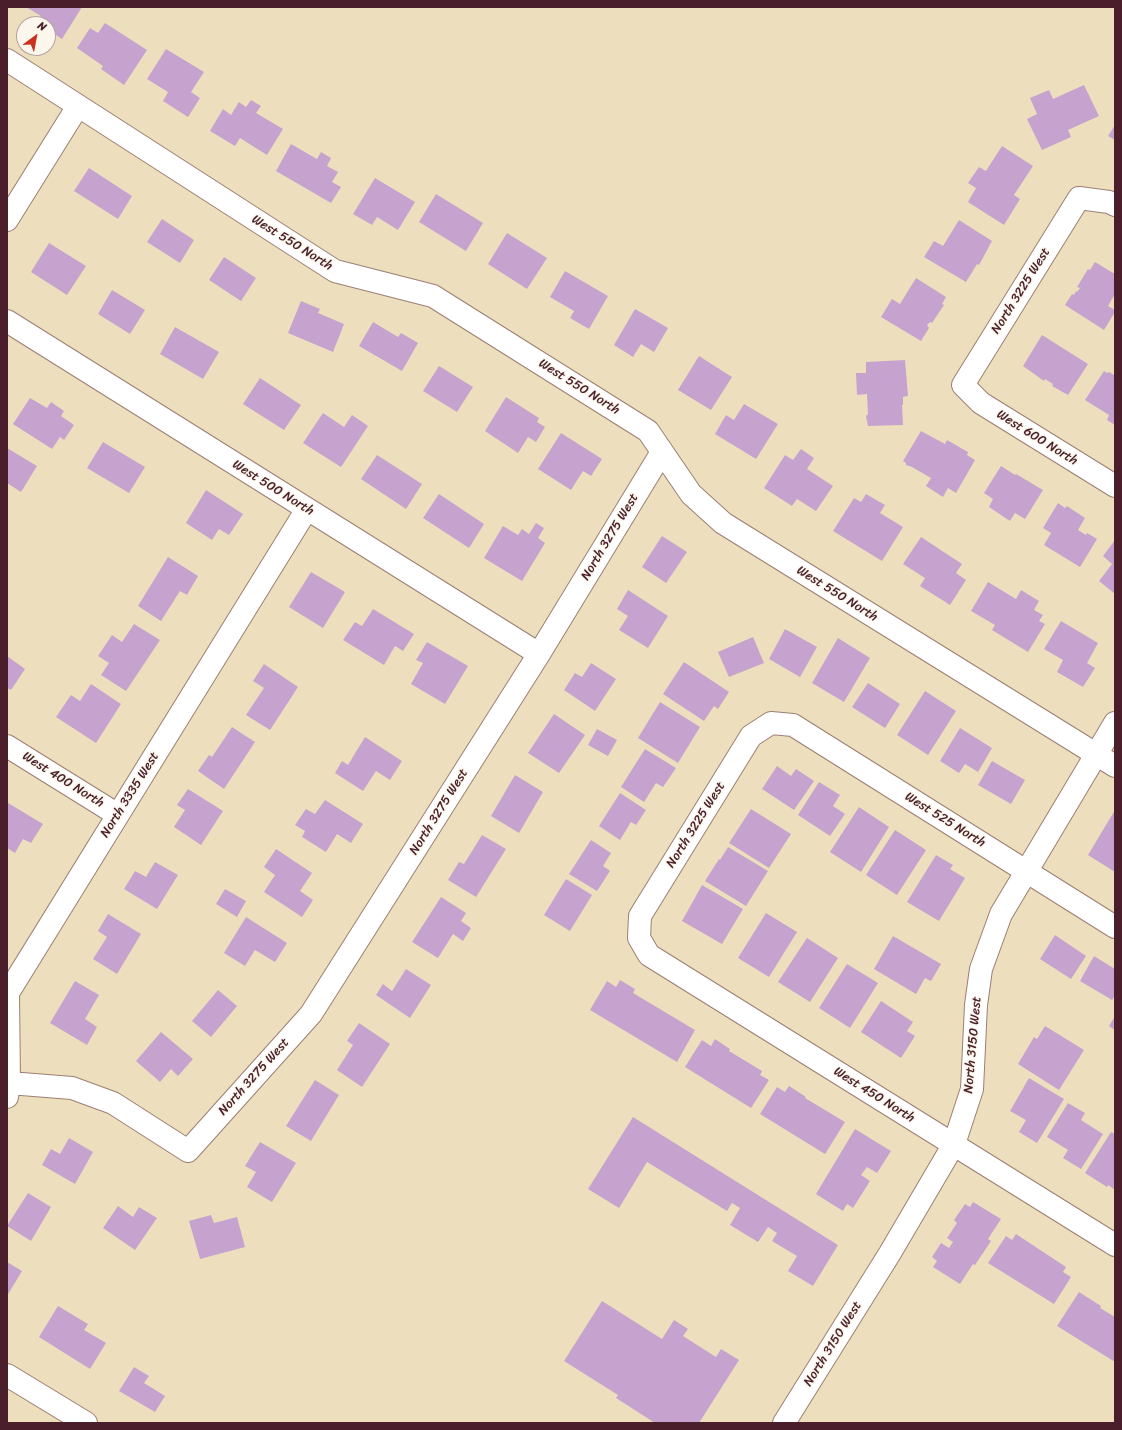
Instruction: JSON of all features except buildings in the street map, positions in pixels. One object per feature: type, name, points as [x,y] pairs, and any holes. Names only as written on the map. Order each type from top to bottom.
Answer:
[{"type":"street","name":"West 550 North","points":[[7,60],[335,271],[433,296],[648,431],[692,494],[723,524],[1115,766]]},
{"type":"street","points":[[7,220],[78,106]]},
{"type":"street","name":"North 3225 West","points":[[963,385],[1079,198],[1109,202],[1115,206]]},
{"type":"street","name":"West 500 North","points":[[7,321],[539,654]]},
{"type":"street","name":"West 600 North","points":[[963,385],[981,403],[1115,486]]},
{"type":"street","name":"North 3275 West","points":[[8,1090],[72,1088],[113,1103],[188,1151],[311,1014],[539,654],[662,452]]},
{"type":"street","name":"North 3335 West","points":[[8,1090],[8,993],[307,509]]},
{"type":"street","name":"North 3225 West","points":[[639,938],[640,916],[751,736],[771,723]]},
{"type":"street","name":"West 525 North","points":[[771,723],[793,725],[1115,927]]},
{"type":"street","name":"North 3150 West","points":[[784,1423],[890,1254],[954,1144],[972,1089],[976,1005],[981,970],[1001,914],[1115,723]]},
{"type":"street","name":"West 400 North","points":[[7,746],[118,814]]},
{"type":"street","name":"West 450 North","points":[[639,938],[649,955],[1115,1245]]},
{"type":"street","points":[[7,1375],[86,1423]]}]
